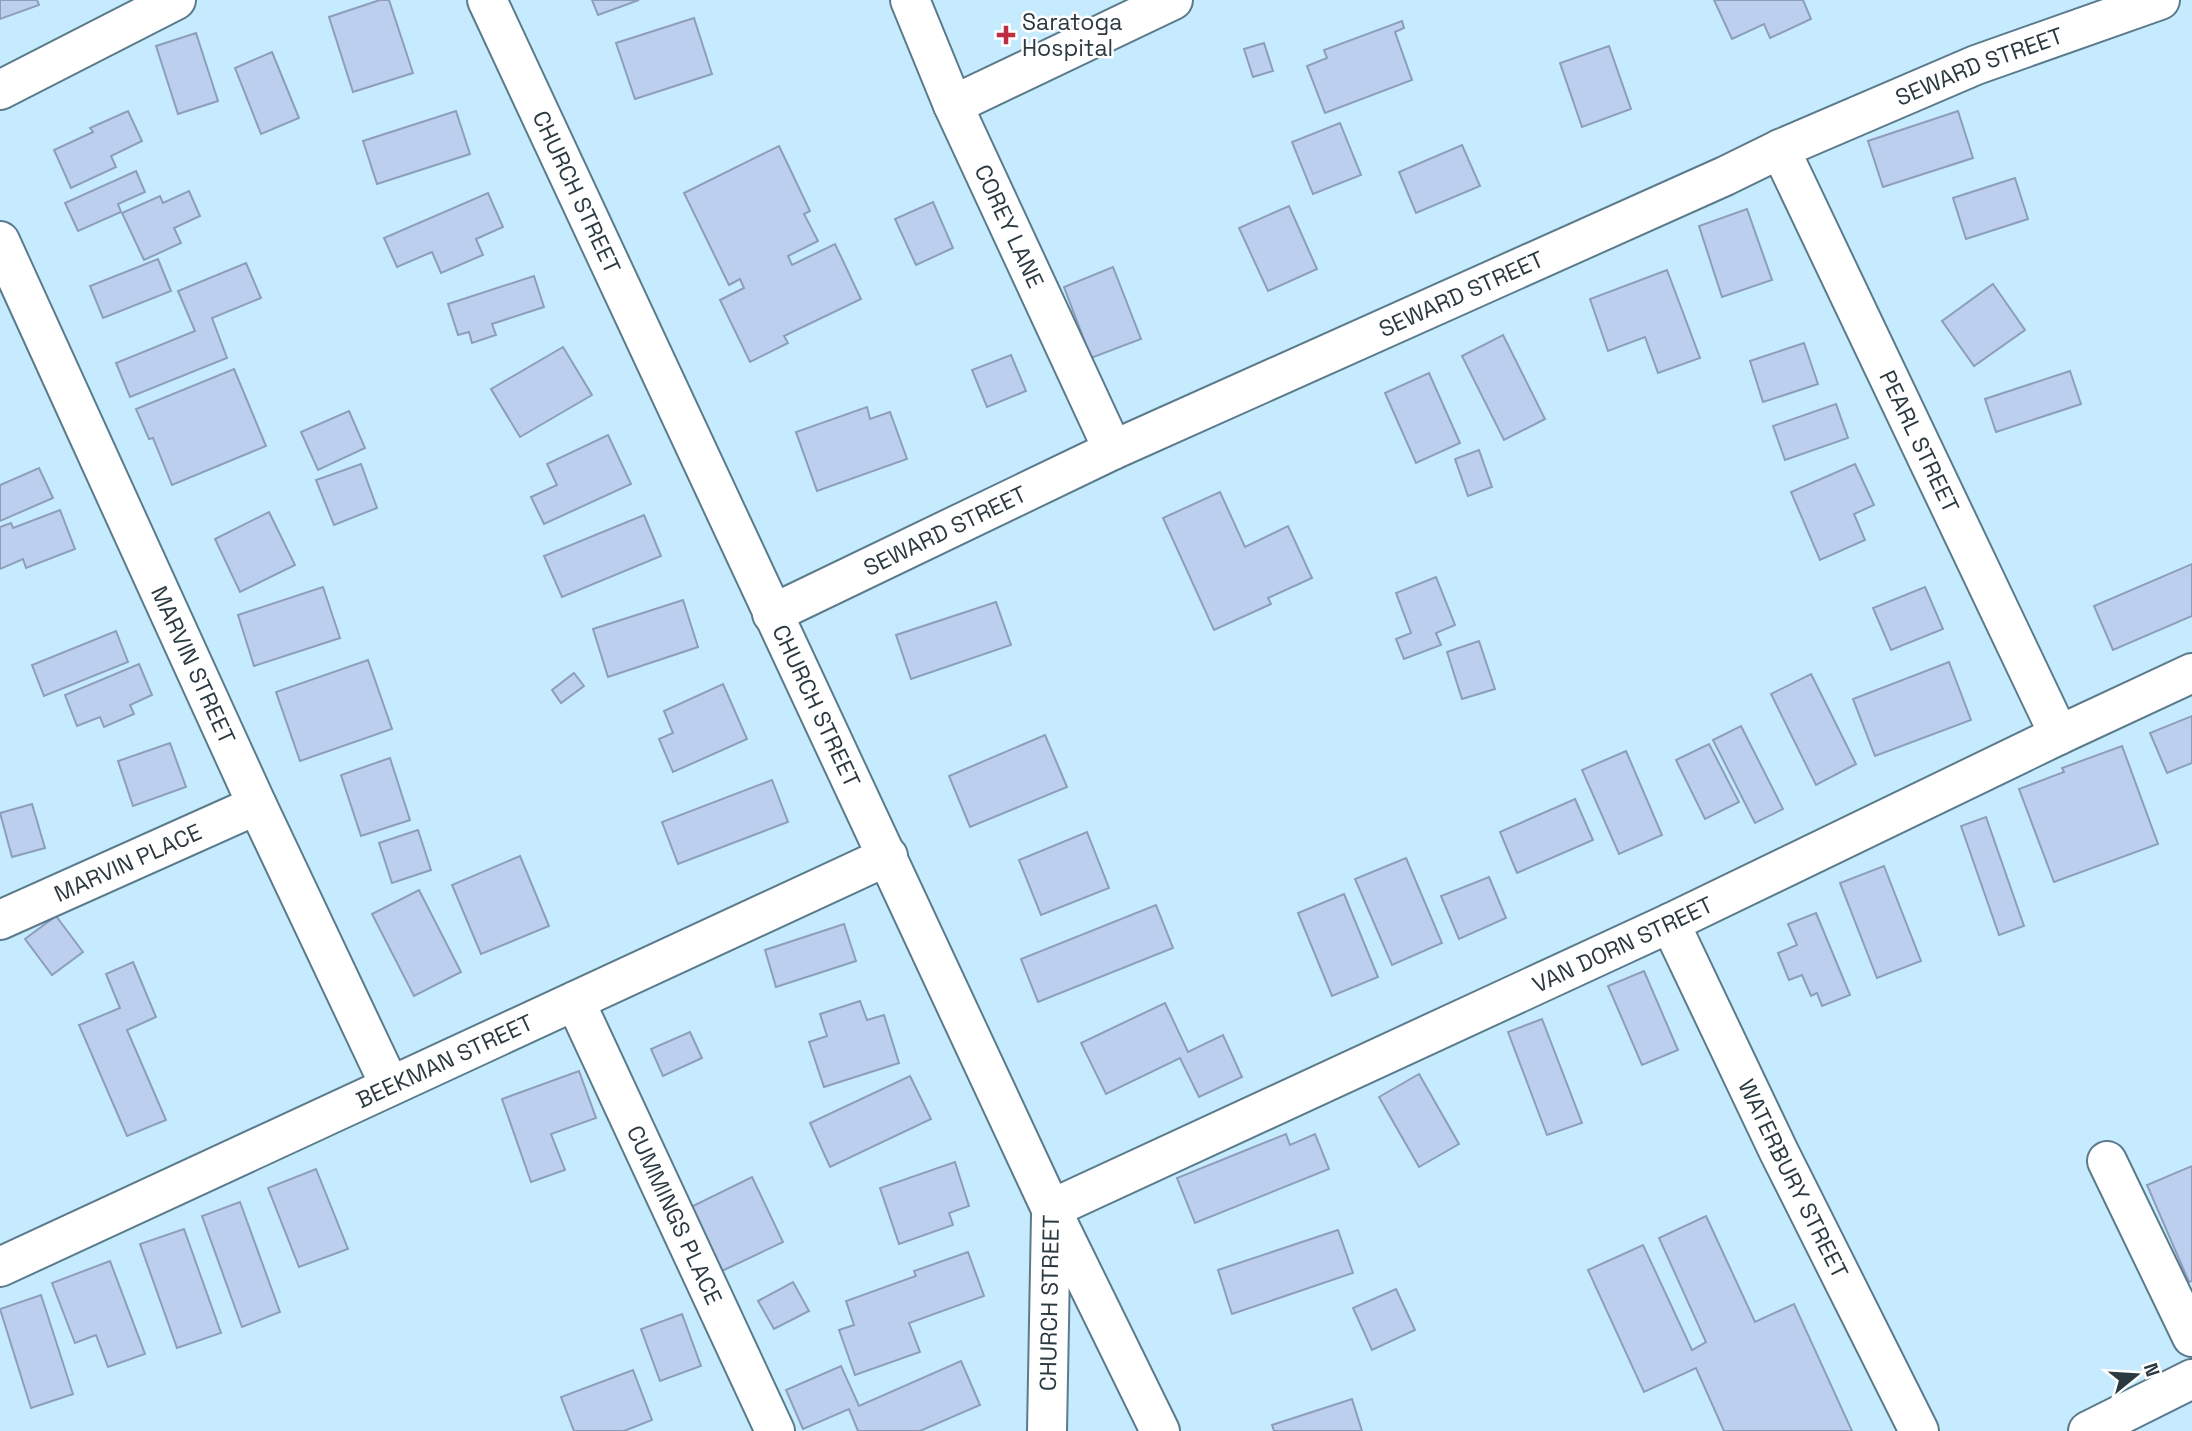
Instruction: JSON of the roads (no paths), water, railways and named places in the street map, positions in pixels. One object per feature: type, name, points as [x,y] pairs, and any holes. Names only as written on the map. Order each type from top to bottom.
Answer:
[{"type":"street","points":[[0,90],[176,0]]},
{"type":"street","name":"CHURCH STREET","points":[[487,0],[1051,1209],[1047,1431]]},
{"type":"street","name":"COREY LANE","points":[[910,0],[953,105],[1113,450]]},
{"type":"street","points":[[953,105],[1173,0]]},
{"type":"street","name":"SEWARD STREET","points":[[772,614],[1113,450],[1780,149],[1976,65],[2160,0]]},
{"type":"street","name":"PEARL STREET","points":[[1780,149],[2059,735]]},
{"type":"street","name":"MARVIN STREET","points":[[0,241],[257,805],[390,1086]]},
{"type":"street","name":"VAN DORN STREET","points":[[1051,1209],[1670,923],[2192,673]]},
{"type":"street","name":"MARVIN PLACE","points":[[0,920],[257,805]]},
{"type":"street","name":"BEEKMAN STREET","points":[[0,1267],[888,856]]},
{"type":"street","name":"WATERBURY STREET","points":[[1670,923],[1779,1152],[1919,1431]]},
{"type":"street","name":"CUMMINGS PLACE","points":[[575,1001],[775,1431]]},
{"type":"street","points":[[2107,1161],[2192,1337]]},
{"type":"street","points":[[1051,1209],[1160,1431]]},
{"type":"street","points":[[2088,1431],[2192,1380]]},
{"type":"place","name":"Saratoga Hospital","points":[[1006,35]]}]
